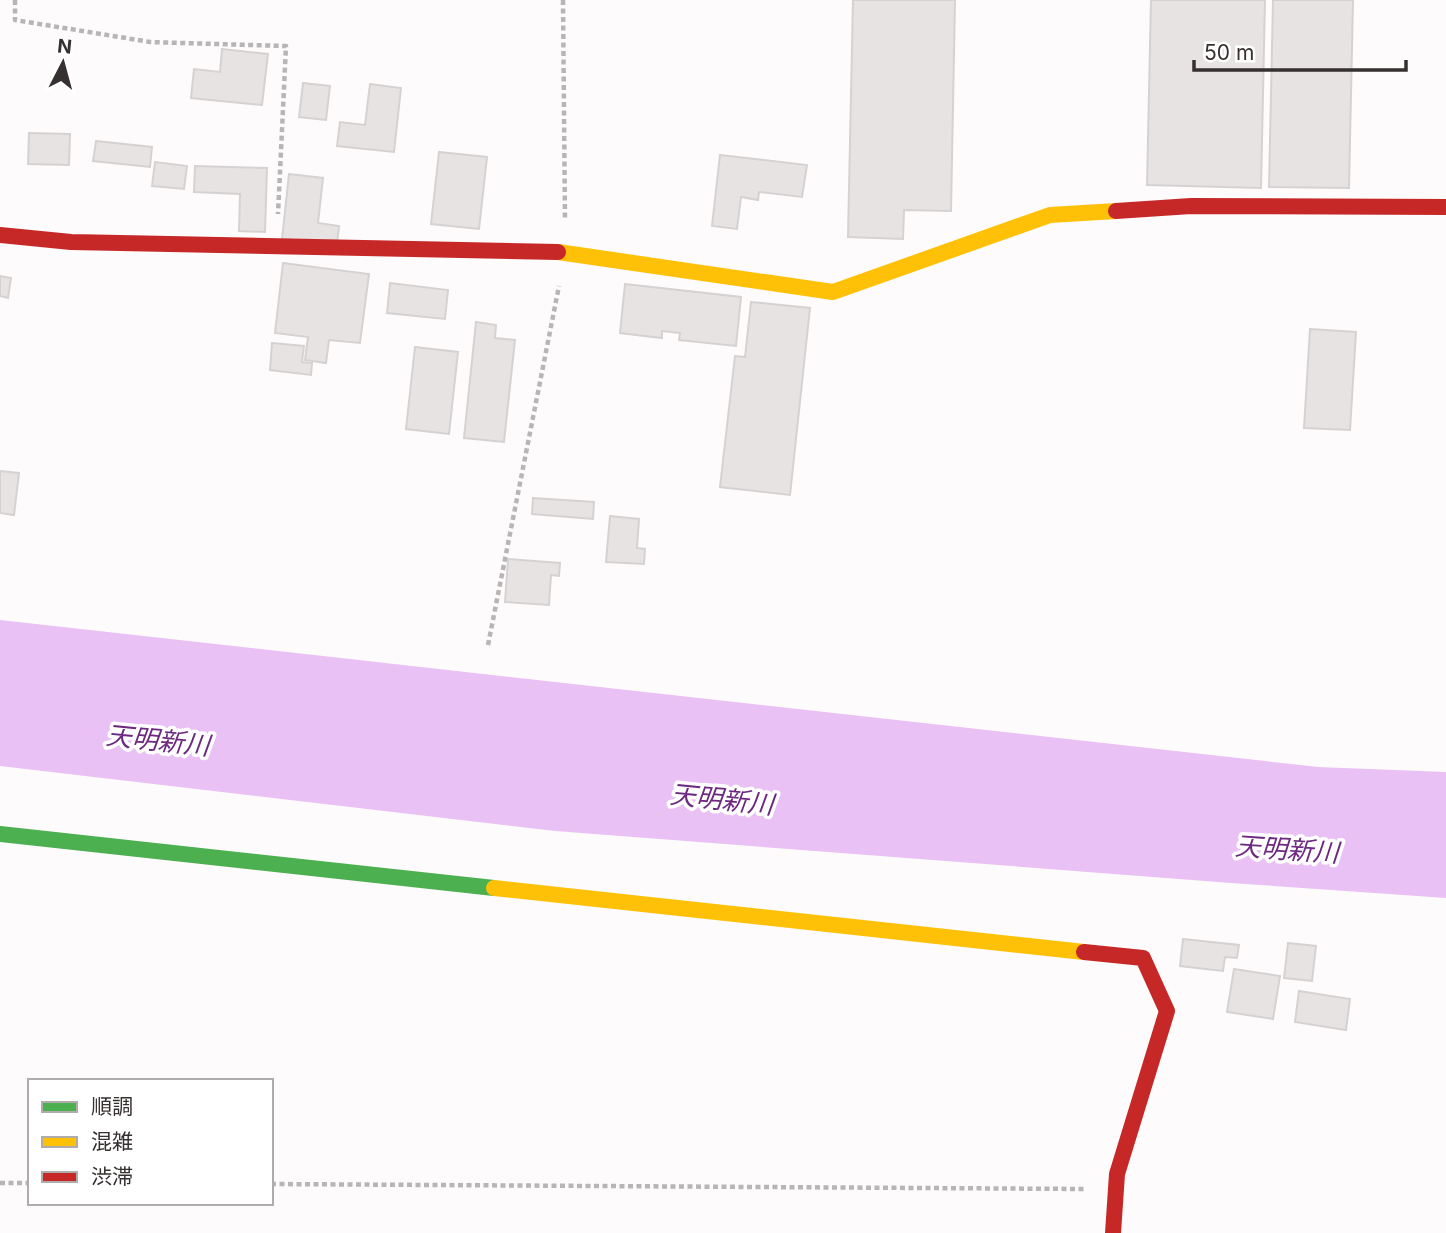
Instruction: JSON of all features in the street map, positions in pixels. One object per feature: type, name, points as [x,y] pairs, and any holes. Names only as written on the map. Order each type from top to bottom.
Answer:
[{"type":"street","points":[[0,235],[71,242],[565,252],[833,292],[1050,215],[1191,206],[1446,207]]},
{"type":"street","points":[[0,834],[1143,957],[1167,1011],[1117,1174],[1113,1233]]},
{"type":"path","points":[[15,0],[15,20],[150,42],[286,46],[276,246]]},
{"type":"path","points":[[488,645],[565,252],[563,0]]},
{"type":"path","points":[[0,1183],[28,1183]]},
{"type":"path","points":[[273,1184],[1116,1189]]},
{"type":"water","name":"天明新川","points":[[0,620],[1318,767],[1446,772],[1446,898],[555,831],[0,766]]},
{"type":"building","points":[[853,0],[955,0],[951,211],[904,210],[903,239],[848,237]]},
{"type":"building","points":[[1151,0],[1265,0],[1261,188],[1147,185]]},
{"type":"building","points":[[1273,0],[1353,0],[1349,188],[1269,187]]},
{"type":"building","points":[[222,49],[268,54],[262,105],[191,98],[194,69],[220,72]]},
{"type":"building","points":[[303,83],[330,86],[326,120],[299,117]]},
{"type":"building","points":[[370,84],[401,88],[394,152],[337,146],[340,122],[365,125]]},
{"type":"building","points":[[29,133],[70,134],[69,165],[28,164]]},
{"type":"building","points":[[96,141],[152,147],[150,167],[93,161]]},
{"type":"building","points":[[439,152],[487,157],[479,229],[431,224]]},
{"type":"building","points":[[720,155],[807,165],[802,197],[759,192],[758,200],[741,197],[737,229],[712,226]]},
{"type":"building","points":[[155,162],[187,166],[184,189],[152,186]]},
{"type":"building","points":[[195,166],[267,168],[265,232],[239,231],[240,194],[194,192]]},
{"type":"building","points":[[289,174],[323,178],[318,223],[339,226],[337,244],[282,239]]},
{"type":"building","points":[[283,263],[369,274],[360,343],[329,340],[326,363],[305,360],[308,337],[275,333]]},
{"type":"building","points":[[0,276],[11,278],[8,298],[0,296]]},
{"type":"building","points":[[390,283],[448,290],[445,319],[387,313]]},
{"type":"building","points":[[625,284],[741,297],[736,346],[679,340],[680,333],[662,331],[662,338],[620,333]]},
{"type":"building","points":[[751,302],[810,308],[790,495],[720,487],[735,356],[745,357]]},
{"type":"building","points":[[476,322],[496,325],[495,338],[515,340],[504,442],[464,438]]},
{"type":"building","points":[[1310,329],[1356,332],[1350,430],[1304,428]]},
{"type":"building","points":[[272,343],[304,346],[302,362],[312,363],[311,375],[270,370]]},
{"type":"building","points":[[415,347],[458,352],[449,434],[406,429]]},
{"type":"building","points":[[0,471],[19,473],[14,515],[0,513]]},
{"type":"building","points":[[533,498],[594,502],[593,519],[532,514]]},
{"type":"building","points":[[610,516],[639,519],[637,548],[645,549],[644,564],[606,562]]},
{"type":"building","points":[[508,559],[560,563],[559,576],[551,575],[549,605],[505,602]]},
{"type":"building","points":[[1183,939],[1239,945],[1237,958],[1225,957],[1223,971],[1180,966]]},
{"type":"building","points":[[1288,943],[1316,946],[1312,981],[1284,978]]},
{"type":"building","points":[[1234,969],[1280,976],[1273,1019],[1227,1012]]},
{"type":"building","points":[[1299,991],[1350,999],[1346,1030],[1295,1022]]},
{"type":"traffic: fast","points":[[0,834],[494,888]]},
{"type":"traffic: slow","points":[[558,252],[833,292],[1050,215],[1116,211]]},
{"type":"traffic: slow","points":[[494,888],[1084,952]]},
{"type":"traffic: jam","points":[[1116,211],[1191,206],[1446,207]]},
{"type":"traffic: jam","points":[[0,235],[71,242],[558,252]]},
{"type":"traffic: jam","points":[[1084,952],[1143,958],[1167,1011],[1117,1174],[1113,1233]]}]
